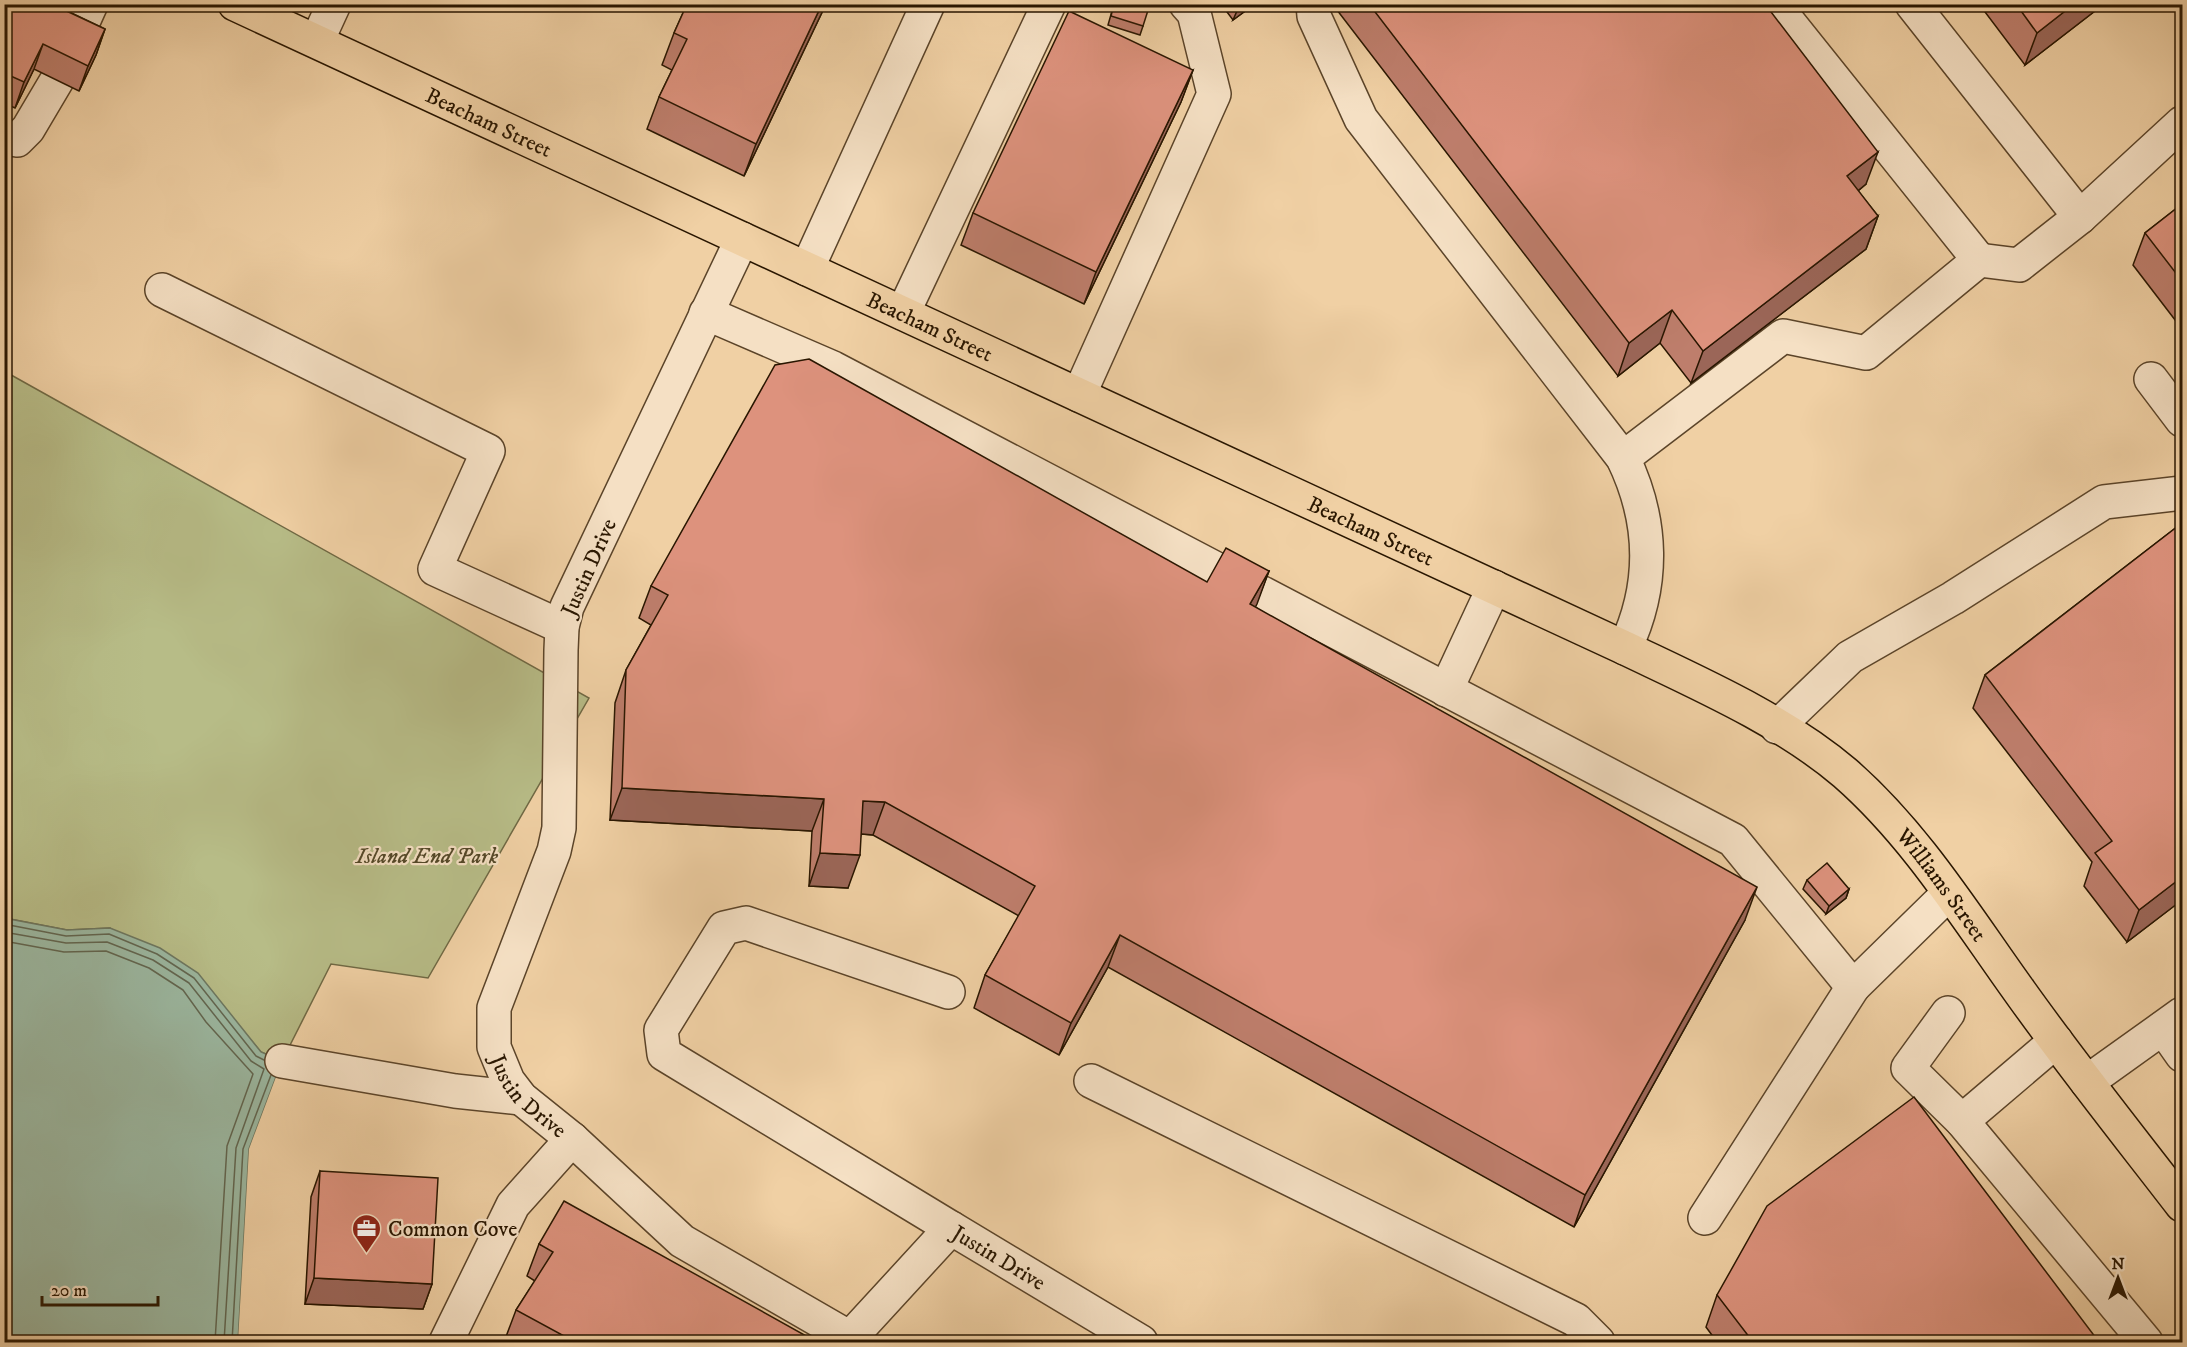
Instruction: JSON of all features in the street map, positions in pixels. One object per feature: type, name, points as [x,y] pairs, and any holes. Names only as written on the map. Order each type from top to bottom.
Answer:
[{"type":"main road","name":"Beacham Street","points":[[235,4],[1625,648]]},
{"type":"main road","name":"Williams Street","points":[[1625,648],[1712,690],[1778,727],[1845,773],[1911,842],[2056,1041],[2182,1205]]},
{"type":"lane","points":[[74,44],[92,4]]},
{"type":"lane","points":[[317,41],[334,4]]},
{"type":"lane","points":[[807,268],[928,4]]},
{"type":"lane","points":[[903,313],[1049,4]]},
{"type":"lane","points":[[1079,395],[1214,94],[1194,13],[1186,4]]},
{"type":"lane","points":[[1313,4],[1314,16],[1361,118],[1623,458],[1639,500],[1648,553],[1647,580],[1642,605],[1625,648]]},
{"type":"lane","points":[[1774,4],[1979,260],[2019,265],[2080,217],[2182,123]]},
{"type":"lane","points":[[1911,4],[2080,217]]},
{"type":"lane","points":[[4,138],[17,140],[28,129],[57,80]]},
{"type":"lane","name":"Justin Drive","points":[[742,238],[567,607],[562,627],[559,828],[554,851],[494,1008],[492,1027],[494,1047],[500,1065],[508,1081],[521,1098],[572,1139],[682,1240],[854,1340],[951,1228],[1140,1342]]},
{"type":"lane","points":[[1623,458],[1783,336],[1866,353],[1979,260]]},
{"type":"lane","points":[[162,290],[488,451],[435,568],[562,627]]},
{"type":"lane","points":[[706,313],[833,368],[1732,840],[1853,987]]},
{"type":"lane","points":[[2151,379],[2182,420]]},
{"type":"lane","points":[[1778,727],[1850,657],[1953,598],[2104,502],[2182,493]]},
{"type":"lane","points":[[1446,690],[1494,587]]},
{"type":"lane","points":[[1705,1218],[1853,987],[1949,893]]},
{"type":"lane","points":[[948,992],[746,923],[724,928],[661,1030],[664,1054],[951,1228]]},
{"type":"lane","points":[[1948,1013],[1908,1068],[1962,1121],[2146,1342]]},
{"type":"lane","points":[[2087,1082],[2173,1021],[2182,1055]]},
{"type":"lane","points":[[1962,1121],[2056,1041]]},
{"type":"lane","points":[[282,1061],[455,1090],[521,1098]]},
{"type":"lane","points":[[1090,1081],[1576,1320],[1598,1342]]},
{"type":"lane","points":[[446,1342],[513,1205],[572,1139]]},
{"type":"green space","name":"Island End Park","points":[[4,371],[589,698],[428,978],[331,964],[282,1061],[261,1052],[224,1008],[110,928],[67,930],[5,918]]},
{"type":"water","points":[[4,918],[67,930],[110,928],[160,948],[198,973],[261,1052],[282,1061],[249,1149],[238,1342],[5,1342]]},
{"type":"pier","points":[[282,1061],[283,1066],[252,1150],[241,1342],[238,1342],[249,1149]]},
{"type":"building","points":[[4,4],[59,4],[58,7],[105,29],[88,66],[43,44],[24,82],[4,73]]},
{"type":"building","points":[[687,4],[822,4],[756,144],[659,97],[687,39],[674,33]]},
{"type":"building","points":[[1114,4],[1150,4],[1143,26],[1111,16]]},
{"type":"building","points":[[1231,4],[1246,4],[1237,11]]},
{"type":"building","points":[[1369,4],[1765,4],[1878,152],[1847,176],[1878,216],[1703,351],[1672,310],[1629,343]]},
{"type":"building","points":[[2016,4],[2074,4],[2037,33]]},
{"type":"building","points":[[1069,11],[1193,70],[1096,272],[973,213]]},
{"type":"building","points":[[2182,204],[2182,281],[2145,233]]},
{"type":"building","points":[[809,359],[1207,582],[1226,548],[1269,571],[1250,604],[1757,887],[1585,1195],[1120,935],[1071,1023],[985,975],[1035,886],[885,802],[863,801],[860,855],[820,853],[824,799],[622,788],[626,670],[668,595],[651,586],[775,365]]},
{"type":"building","points":[[2182,523],[2182,877],[2139,910],[2095,853],[2112,841],[1985,675]]},
{"type":"building","points":[[1827,863],[1849,889],[1829,906],[1807,880]]},
{"type":"building","points":[[1914,1097],[2099,1342],[1753,1342],[1717,1295],[1767,1206]]},
{"type":"building","name":"Common Cove","points":[[320,1171],[438,1178],[432,1284],[314,1278]]},
{"type":"building","points":[[564,1201],[817,1342],[575,1342],[516,1310],[553,1252],[539,1244]]},
{"type":"place","name":"Common Cove","points":[[367,1254]]}]
